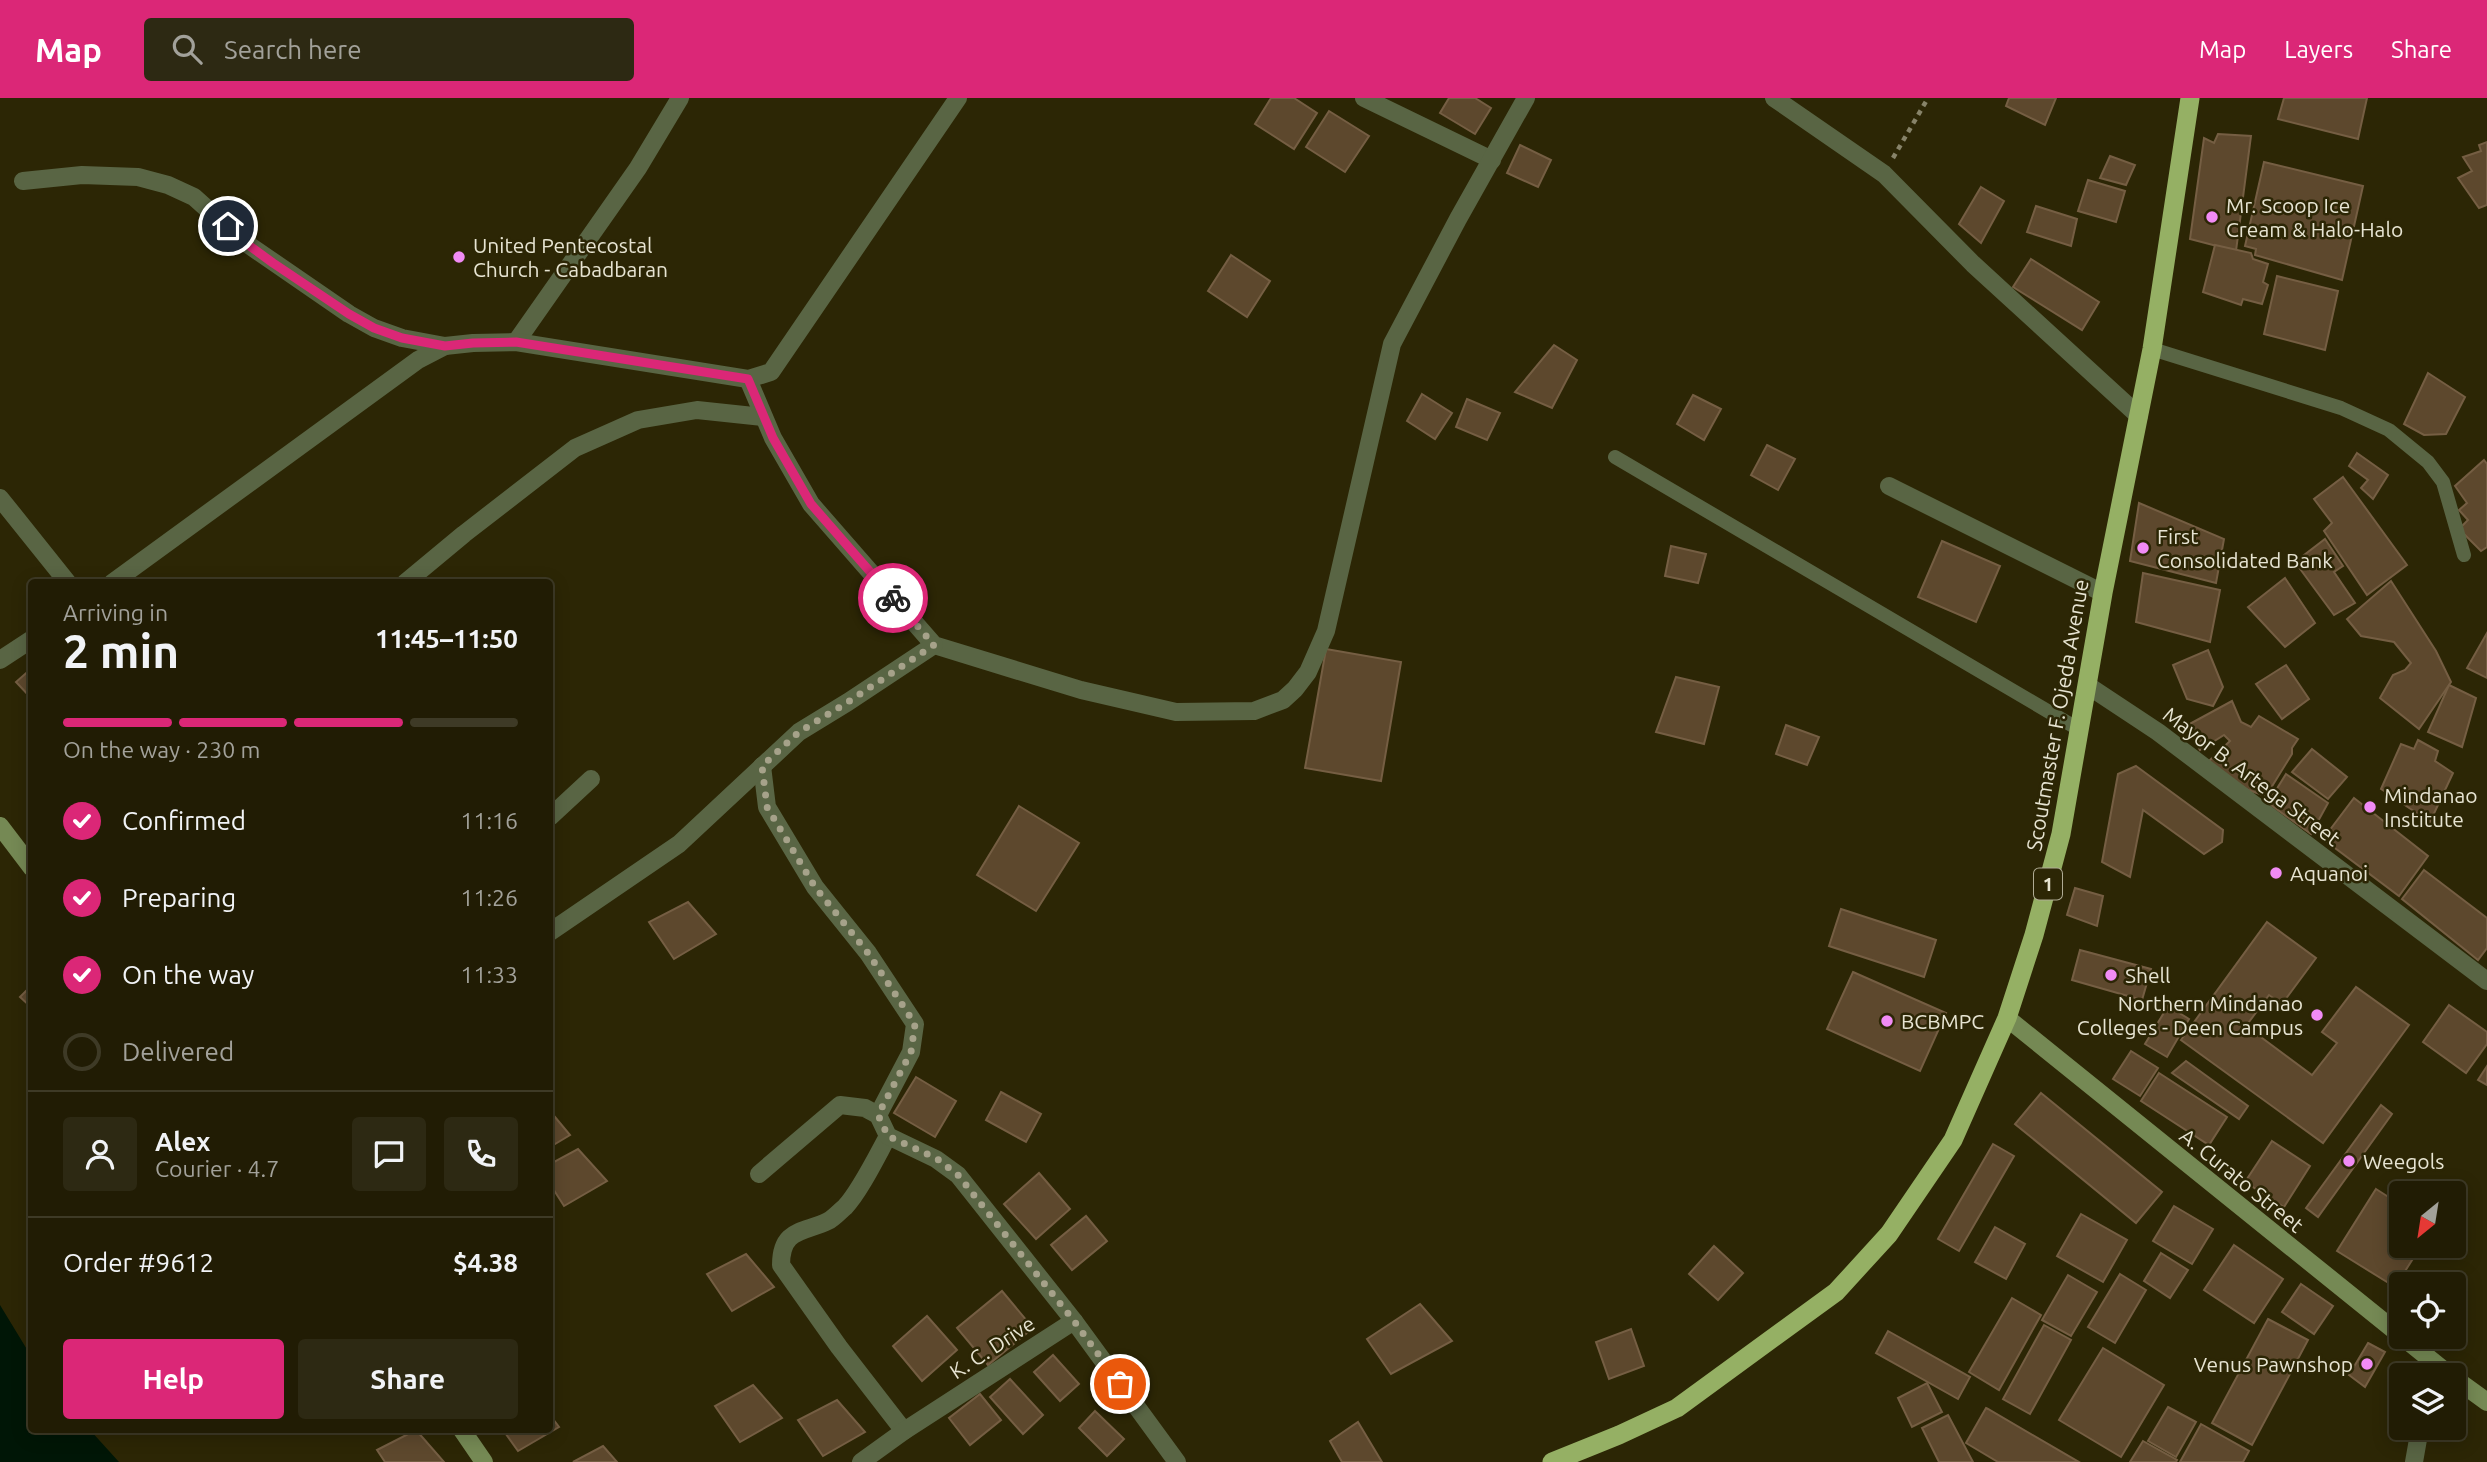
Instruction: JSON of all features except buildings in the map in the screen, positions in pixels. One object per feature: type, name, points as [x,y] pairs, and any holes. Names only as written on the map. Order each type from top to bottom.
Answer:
[{"type":"highway","name":"Scoutmaster F. Ojeda Avenue","points":[[1552,1462],[1676,1408],[1836,1292],[1889,1234],[1953,1140],[2007,1018],[2062,834],[2103,593],[2152,349],[2190,98]]},
{"type":"main road","points":[[0,826],[28,863]]},
{"type":"main road","name":"A. Curato Street","points":[[2007,1018],[2424,1363]]},
{"type":"main road","name":"A. Curato Street","points":[[2466,1387],[2487,1402]]},
{"type":"main road","points":[[464,1433],[484,1462]]},
{"type":"street","points":[[516,342],[638,168],[680,98]]},
{"type":"street","points":[[23,181],[82,175],[138,177],[168,185],[194,197],[243,241],[349,314],[374,328],[402,338],[445,346],[516,342],[748,379],[771,372],[958,98]]},
{"type":"street","points":[[1364,98],[1492,160]]},
{"type":"street","points":[[748,379],[763,417],[811,504],[934,645],[1081,690],[1176,712],[1254,711],[1283,700],[1308,672],[1326,631],[1392,344],[1526,98]]},
{"type":"street","points":[[1774,98],[1884,174],[1973,264],[2138,416]]},
{"type":"street","points":[[117,579],[418,360],[445,346]]},
{"type":"street","points":[[410,579],[575,448],[638,420],[697,410],[763,417]]},
{"type":"street","points":[[1889,486],[2103,593]]},
{"type":"street","points":[[0,498],[65,579]]},
{"type":"street","points":[[0,660],[28,642]]},
{"type":"street","points":[[553,930],[679,844],[799,732],[934,645]]},
{"type":"street","name":"Mayor B. Artega Street","points":[[2088,685],[2158,732],[2487,981]]},
{"type":"street","points":[[762,766],[767,807],[815,887],[868,953],[915,1024],[911,1052],[878,1115]]},
{"type":"street","points":[[553,814],[591,779]]},
{"type":"street","points":[[759,1174],[840,1105],[865,1108],[878,1115],[888,1136],[936,1158],[958,1175],[1074,1321],[1177,1462]]},
{"type":"street","points":[[888,1136],[848,1204],[828,1221],[804,1228],[791,1237],[781,1251],[781,1265],[839,1347],[904,1431]]},
{"type":"street","name":"K. C. Drive","points":[[861,1462],[904,1431],[1074,1321]]},
{"type":"street","points":[[2414,1462],[2418,1440]]},
{"type":"lane","points":[[2152,349],[2341,408],[2389,430],[2428,462],[2443,482],[2464,555]]},
{"type":"lane","points":[[1615,457],[2080,730]]},
{"type":"path","points":[[1884,174],[1928,98]]},
{"type":"shaded area","points":[[0,1305],[28,1351],[28,1433],[93,1433],[119,1462],[0,1462]]},
{"type":"way so far","points":[[893,598],[934,645],[799,732],[762,766],[767,807],[815,887],[868,953],[915,1024],[911,1052],[878,1115],[888,1136],[936,1158],[958,1175],[1074,1321],[1120,1384]]},
{"type":"place","name":"Mr. Scoop Ice Cream & Halo-Halo","points":[[2212,217]]},
{"type":"place","name":"United Pentecostal Church - Cabadbaran","points":[[459,257]]},
{"type":"place","name":"First Consolidated Bank","points":[[2143,548]]},
{"type":"place","name":"Mindanao Institute","points":[[2370,807]]},
{"type":"place","name":"Aquanoi","points":[[2276,873]]},
{"type":"place","name":"Shell","points":[[2111,975]]},
{"type":"place","name":"Northern Mindanao Colleges - Deen Campus","points":[[2317,1015]]},
{"type":"place","name":"BCBMPC","points":[[1887,1021]]},
{"type":"place","name":"Weegols","points":[[2349,1161]]},
{"type":"place","name":"Venus Pawnshop","points":[[2367,1364]]},
{"type":"route","points":[[228,226],[273,263],[349,314],[374,328],[402,338],[445,346],[516,342],[748,379],[773,438],[811,504],[893,598]]}]
